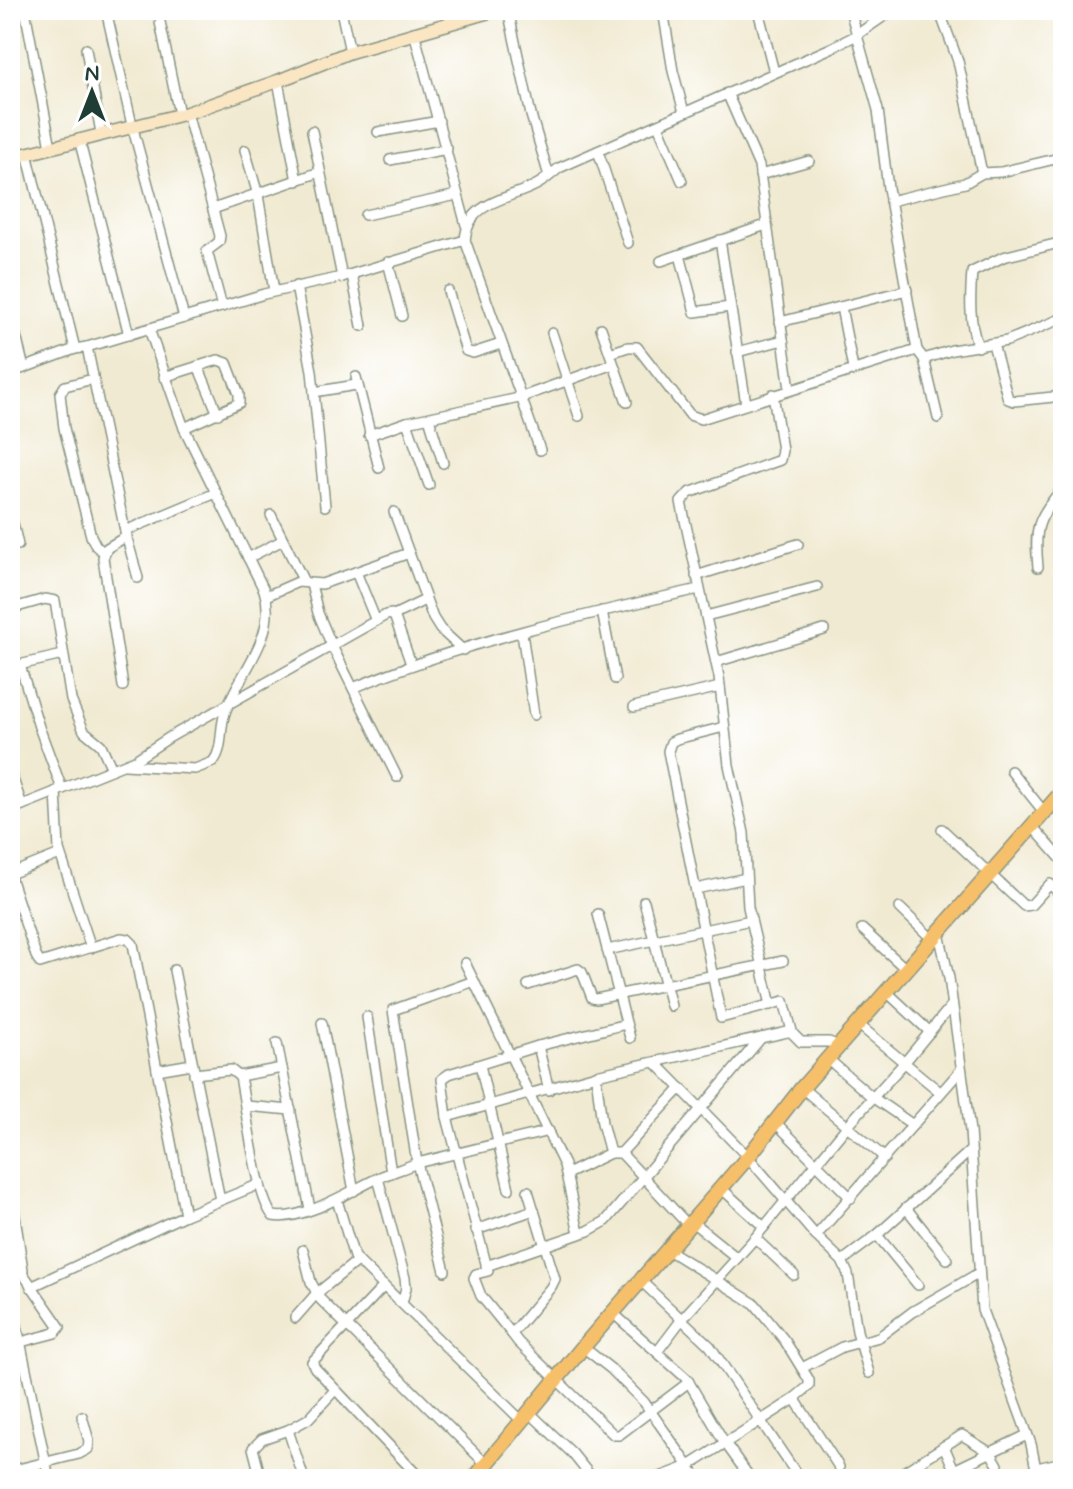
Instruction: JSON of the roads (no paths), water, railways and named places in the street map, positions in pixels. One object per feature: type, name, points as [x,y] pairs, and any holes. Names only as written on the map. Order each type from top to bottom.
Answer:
[{"type":"main road","points":[[474,1479],[583,1347],[748,1157],[802,1088],[1044,812],[1061,797]]},
{"type":"street","points":[[25,10],[51,147]]},
{"type":"street","points":[[106,10],[132,125],[184,318]]},
{"type":"street","points":[[341,10],[350,52]]},
{"type":"street","points":[[10,158],[183,114],[350,52],[496,10]]},
{"type":"street","points":[[508,10],[531,115],[549,176]]},
{"type":"street","points":[[663,10],[673,71],[684,112]]},
{"type":"street","points":[[758,10],[774,72]]},
{"type":"street","points":[[850,10],[878,110],[890,201],[917,350],[924,359],[938,418]]},
{"type":"street","points":[[466,225],[485,206],[538,184],[559,168],[858,34],[893,10]]},
{"type":"street","points":[[939,10],[958,61],[982,173]]},
{"type":"street","points":[[160,22],[220,240],[209,248],[207,254],[222,307]]},
{"type":"street","points":[[414,32],[466,225],[465,240],[540,450]]},
{"type":"street","points":[[86,49],[101,133]]},
{"type":"street","points":[[278,81],[297,181]]},
{"type":"street","points":[[727,93],[760,175],[790,389]]},
{"type":"street","points":[[378,132],[439,121]]},
{"type":"street","points":[[658,125],[682,181]]},
{"type":"street","points":[[312,131],[320,172],[362,326]]},
{"type":"street","points":[[79,139],[129,335]]},
{"type":"street","points":[[390,160],[447,149]]},
{"type":"street","points":[[245,150],[258,195],[274,291]]},
{"type":"street","points":[[598,151],[628,243]]},
{"type":"street","points":[[27,153],[75,349]]},
{"type":"street","points":[[890,201],[953,187],[982,173],[1001,172],[1063,157]]},
{"type":"street","points":[[760,175],[809,161]]},
{"type":"street","points":[[213,209],[320,172]]},
{"type":"street","points":[[365,215],[457,195]]},
{"type":"street","points":[[661,261],[766,225]]},
{"type":"street","points":[[10,373],[75,349],[274,291],[347,276],[465,240]]},
{"type":"street","points":[[720,240],[746,404]]},
{"type":"street","points":[[978,347],[973,333],[970,303],[972,272],[1003,257],[1063,242]]},
{"type":"street","points":[[680,255],[695,312],[730,307]]},
{"type":"street","points":[[388,262],[402,316]]},
{"type":"street","points":[[296,286],[314,392],[325,506]]},
{"type":"street","points":[[780,322],[907,290]]},
{"type":"street","points":[[448,291],[466,351],[473,353],[501,344]]},
{"type":"street","points":[[841,307],[853,369]]},
{"type":"street","points":[[10,312],[24,368]]},
{"type":"street","points":[[924,359],[952,350],[1007,341],[1063,318]]},
{"type":"street","points":[[601,328],[627,402]]},
{"type":"street","points":[[125,765],[195,769],[209,765],[217,757],[228,704],[261,642],[266,618],[266,596],[184,428],[149,329]]},
{"type":"street","points":[[552,333],[579,416]]},
{"type":"street","points":[[737,352],[783,340]]},
{"type":"street","points":[[993,344],[1008,399],[1063,396]]},
{"type":"street","points":[[87,347],[138,578]]},
{"type":"street","points":[[610,353],[637,347],[693,418],[701,419],[917,350]]},
{"type":"street","points":[[164,377],[220,360],[227,363],[240,401],[235,407],[184,428]]},
{"type":"street","points":[[369,435],[407,422],[519,398],[613,364]]},
{"type":"street","points":[[198,366],[218,414]]},
{"type":"street","points":[[93,379],[65,386],[60,394],[64,428],[91,536],[104,553],[123,686]]},
{"type":"street","points":[[314,392],[356,381],[379,468]]},
{"type":"street","points":[[771,1005],[751,920],[744,833],[724,727],[716,662],[681,509],[683,498],[689,493],[780,460],[782,450],[773,394]]},
{"type":"street","points":[[429,418],[443,463]]},
{"type":"street","points":[[407,422],[429,485]]},
{"type":"street","points":[[1038,567],[1035,533],[1063,488]]},
{"type":"street","points":[[104,553],[126,534],[216,493]]},
{"type":"street","points":[[10,510],[18,545]]},
{"type":"street","points":[[394,512],[435,624],[463,650]]},
{"type":"street","points":[[271,515],[308,583],[332,646],[397,777]]},
{"type":"street","points":[[248,558],[283,540]]},
{"type":"street","points":[[696,576],[798,544]]},
{"type":"street","points":[[266,596],[308,583],[318,585],[409,553]]},
{"type":"street","points":[[356,572],[376,621]]},
{"type":"street","points":[[706,616],[817,587]]},
{"type":"street","points":[[353,688],[411,664],[602,611],[699,589]]},
{"type":"street","points":[[10,609],[45,599],[55,601],[71,700],[82,726],[101,745],[112,769]]},
{"type":"street","points":[[10,810],[125,765],[386,615],[394,615],[425,600]]},
{"type":"street","points":[[602,611],[615,679]]},
{"type":"street","points":[[394,615],[411,664]]},
{"type":"street","points":[[716,662],[824,630]]},
{"type":"street","points":[[522,633],[534,715]]},
{"type":"street","points":[[63,655],[15,666],[59,790],[60,854],[91,948]]},
{"type":"street","points":[[634,707],[720,687]]},
{"type":"street","points":[[724,727],[677,739],[671,742],[668,751],[721,1018],[786,1001],[791,1032],[801,1042],[829,1042],[839,1046]]},
{"type":"street","points":[[10,771],[22,805]]},
{"type":"street","points":[[1011,771],[1044,812]]},
{"type":"street","points":[[1032,826],[1063,861]]},
{"type":"street","points":[[942,829],[1024,906],[1031,905],[1050,884],[1063,897]]},
{"type":"street","points":[[60,854],[10,875],[40,963],[125,938],[133,944],[185,1215]]},
{"type":"street","points":[[696,889],[746,878]]},
{"type":"street","points":[[644,901],[671,1006]]},
{"type":"street","points":[[900,908],[936,937],[949,978],[970,1131],[982,1310],[1027,1435],[1038,1479]]},
{"type":"street","points":[[598,914],[630,1038]]},
{"type":"street","points":[[607,950],[751,920]]},
{"type":"street","points":[[862,929],[907,970]]},
{"type":"street","points":[[528,985],[578,969],[593,999],[783,961]]},
{"type":"street","points":[[465,963],[549,1131],[567,1174],[579,1233]]},
{"type":"street","points":[[174,970],[220,1200]]},
{"type":"street","points":[[445,1271],[417,1163],[393,1010],[474,981]]},
{"type":"street","points":[[888,993],[930,1032]]},
{"type":"street","points":[[657,1352],[951,1006]]},
{"type":"street","points":[[367,1017],[391,1173]]},
{"type":"street","points":[[322,1023],[354,1191]]},
{"type":"street","points":[[626,1024],[538,1046],[443,1077],[447,1117],[488,1271],[474,1276],[481,1296],[512,1334],[614,1435],[619,1435],[689,1382]]},
{"type":"street","points":[[859,1025],[940,1092]]},
{"type":"street","points":[[447,1117],[596,1075],[791,1032]]},
{"type":"street","points":[[486,1266],[606,1221],[761,1038]]},
{"type":"street","points":[[277,1043],[310,1209]]},
{"type":"street","points":[[538,1046],[549,1090]]},
{"type":"street","points":[[828,1059],[872,1097],[913,1125]]},
{"type":"street","points":[[656,1063],[748,1157],[816,1236],[842,1261],[848,1274],[860,1343],[869,1373]]},
{"type":"street","points":[[480,1065],[509,1189]]},
{"type":"street","points":[[239,1076],[282,1068]]},
{"type":"street","points":[[157,1070],[231,1070],[239,1076],[260,1184],[266,1207],[273,1216],[285,1216],[337,1200],[378,1178],[417,1163],[549,1131]]},
{"type":"street","points":[[816,1236],[960,1071]]},
{"type":"street","points":[[596,1075],[602,1123],[610,1153]]},
{"type":"street","points":[[621,1153],[681,1088]]},
{"type":"street","points":[[802,1088],[885,1158]]},
{"type":"street","points":[[246,1106],[291,1110]]},
{"type":"street","points":[[775,1122],[851,1198]]},
{"type":"street","points":[[842,1261],[877,1235],[970,1151]]},
{"type":"street","points":[[567,1174],[610,1153],[621,1153],[690,1223],[737,1258]]},
{"type":"street","points":[[378,1178],[405,1278],[402,1303]]},
{"type":"street","points":[[31,1287],[185,1215],[260,1184]]},
{"type":"street","points":[[721,1188],[764,1227]]},
{"type":"street","points":[[512,1334],[554,1283],[528,1191]]},
{"type":"street","points":[[337,1200],[350,1250],[357,1261],[526,1416],[572,1453],[593,1479]]},
{"type":"street","points":[[906,1208],[947,1259]]},
{"type":"street","points":[[14,1210],[21,1272],[10,1293],[49,1479]]},
{"type":"street","points":[[476,1230],[534,1210]]},
{"type":"street","points":[[877,1235],[918,1285]]},
{"type":"street","points":[[755,1238],[794,1275]]},
{"type":"street","points":[[303,1250],[316,1294],[486,1464]]},
{"type":"street","points":[[655,1479],[689,1466],[796,1398],[810,1384],[762,1310],[668,1250]]},
{"type":"street","points":[[10,1255],[60,1327],[55,1333],[21,1342]]},
{"type":"street","points":[[295,1318],[316,1294],[357,1261]]},
{"type":"street","points":[[802,1368],[842,1347],[879,1337],[912,1312],[979,1273]]},
{"type":"street","points":[[641,1281],[710,1346],[800,1479]]},
{"type":"street","points":[[384,1286],[312,1362],[421,1479]]},
{"type":"street","points":[[613,1313],[689,1382],[751,1479]]},
{"type":"street","points":[[583,1347],[611,1369],[650,1410],[698,1479]]},
{"type":"street","points":[[261,1479],[253,1448],[262,1439],[308,1419],[335,1390]]},
{"type":"street","points":[[796,1398],[839,1467]]},
{"type":"street","points":[[10,1471],[88,1449],[89,1441],[82,1416]]},
{"type":"street","points":[[288,1430],[304,1479]]},
{"type":"street","points":[[902,1479],[905,1471],[966,1435],[991,1453],[998,1465]]},
{"type":"street","points":[[944,1446],[956,1474],[1027,1435]]},
{"type":"street","points":[[1037,1468],[1063,1462]]}]
